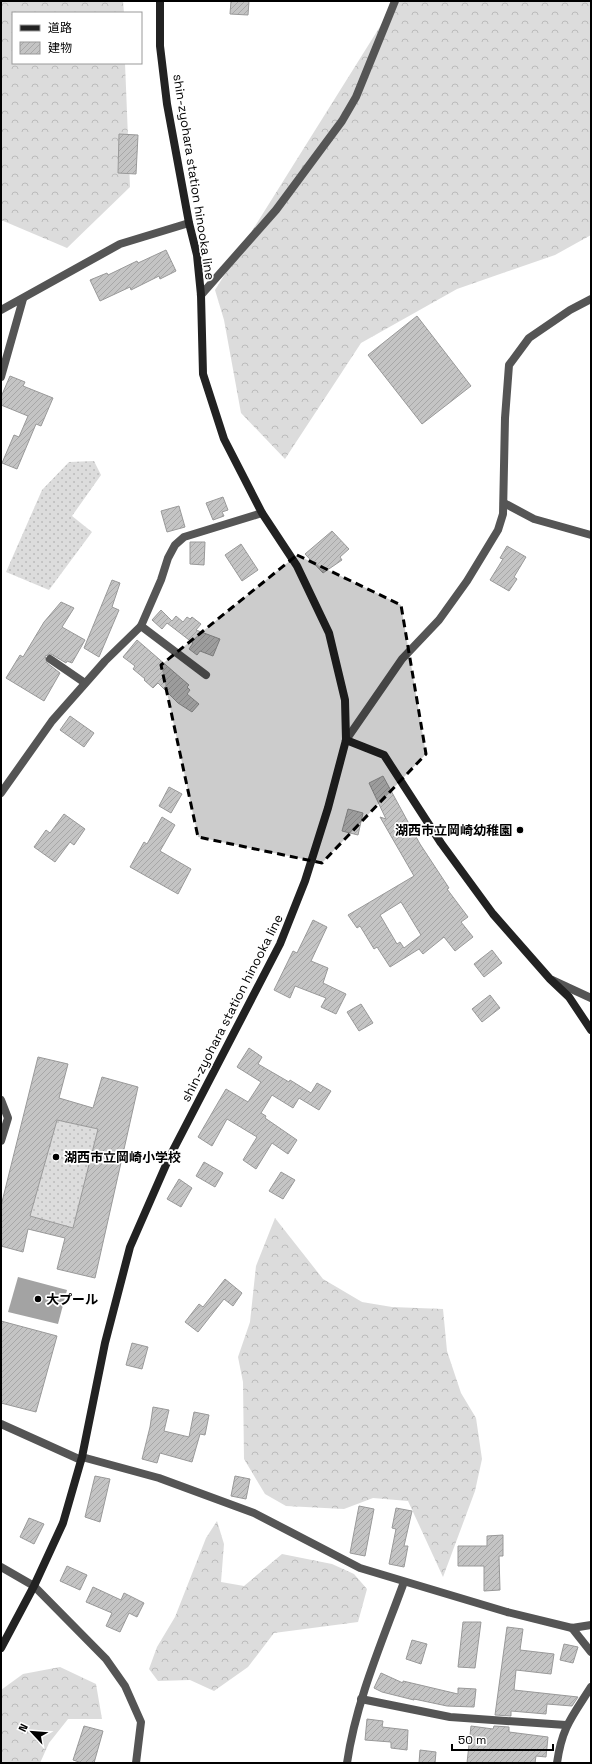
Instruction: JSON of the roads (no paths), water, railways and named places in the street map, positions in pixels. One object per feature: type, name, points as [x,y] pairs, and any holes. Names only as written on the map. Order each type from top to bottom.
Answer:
[{"type":"main road","name":"shin-zyohara station hinooka line","points":[[1,1648],[34,1586],[63,1523],[81,1458],[105,1343],[130,1247],[169,1158],[280,944],[305,882],[328,808],[346,740],[345,700],[329,633],[297,566],[262,513],[224,439],[203,374],[201,295],[197,255],[189,223],[167,104],[160,46],[160,1]]},
{"type":"main road","points":[[346,740],[384,755],[441,843],[493,914],[550,979],[569,997],[591,1030]]},
{"type":"street","points":[[201,295],[276,210],[342,121],[356,97],[395,1]]},
{"type":"street","points":[[1,310],[120,244],[189,223]]},
{"type":"street","points":[[1,377],[23,299]]},
{"type":"street","points":[[346,740],[402,659],[439,620],[467,581],[498,530],[503,514],[504,503],[505,418],[509,365],[529,338],[570,310],[591,299]]},
{"type":"street","points":[[504,503],[534,519],[591,535]]},
{"type":"street","points":[[1,793],[23,764],[44,730],[105,661],[141,626],[161,580],[168,558],[175,545],[184,537],[262,513]]},
{"type":"street","points":[[141,626],[206,675]]},
{"type":"street","points":[[50,660],[85,683]]},
{"type":"street","points":[[550,979],[591,998]]},
{"type":"street","points":[[1,1100],[8,1118],[1,1141]]},
{"type":"street","points":[[1,1424],[81,1458],[159,1478],[254,1512],[360,1568],[507,1612],[572,1628],[591,1625]]},
{"type":"street","points":[[1,1567],[34,1586],[106,1658],[125,1686],[141,1722],[136,1763]]},
{"type":"street","points":[[347,1763],[351,1731],[361,1699],[404,1582]]},
{"type":"street","points":[[572,1628],[591,1652]]},
{"type":"street","points":[[557,1763],[560,1740],[566,1726],[591,1687]]},
{"type":"street","points":[[361,1699],[450,1717],[566,1726]]},
{"type":"place","name":"湖西市立岡崎幼稚園","points":[[520,830]]},
{"type":"place","name":"湖西市立岡崎小学校","points":[[56,1157]]},
{"type":"place","name":"大プール","points":[[38,1299]]}]
